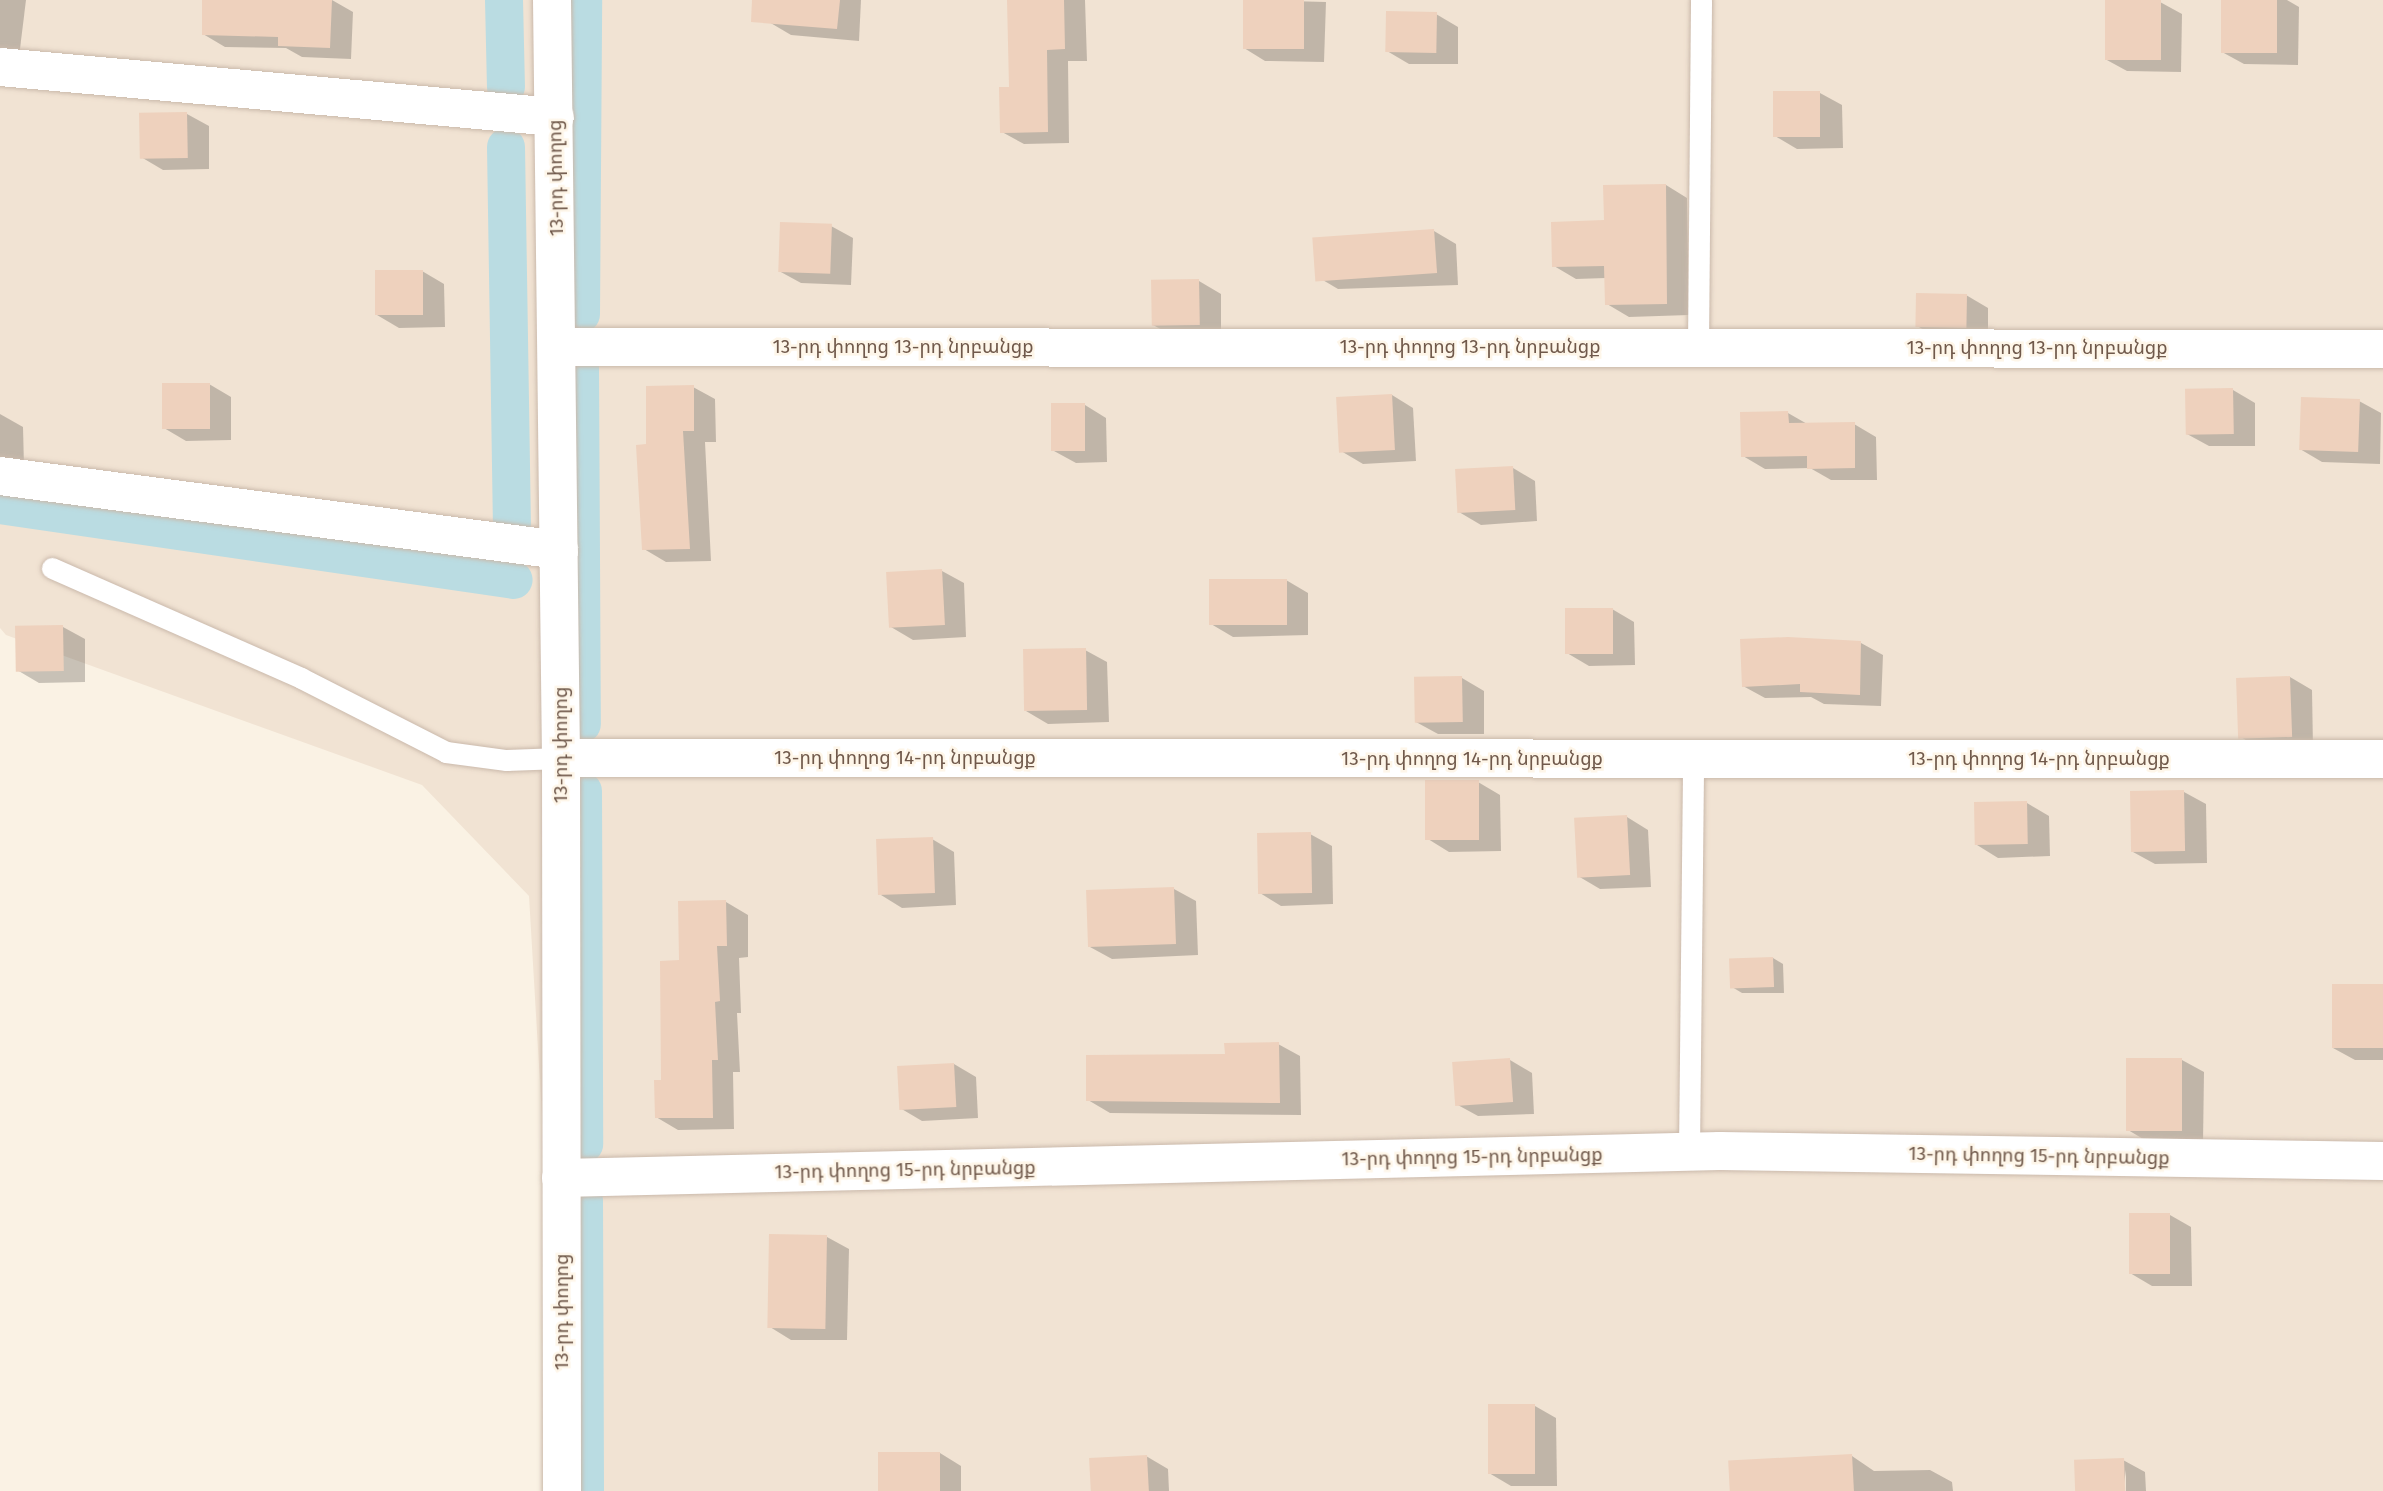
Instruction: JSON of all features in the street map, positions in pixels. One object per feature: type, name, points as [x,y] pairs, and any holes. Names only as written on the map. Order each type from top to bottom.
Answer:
[{"type":"street","name":"13-րդ փողոց","points":[[552,0],[561,758],[562,1491]]},
{"type":"street","points":[[0,68],[555,117]]},
{"type":"street","name":"13-րդ փողոց 13-րդ նրբանցք","points":[[557,347],[2383,349]]},
{"type":"street","points":[[0,476],[559,550]]},
{"type":"street","name":"13-րդ փողոց 14-րդ նրբանցք","points":[[561,758],[2383,759]]},
{"type":"street","name":"13-րդ փողոց 15-րդ նրբանցք","points":[[561,1178],[1689,1152],[2383,1161]]},
{"type":"lane","points":[[1698,347],[1701,0]]},
{"type":"lane","points":[[52,568],[301,678],[446,752],[506,760],[561,758]]},
{"type":"lane","points":[[1689,1152],[1693,759]]},
{"type":"shaded area","points":[[0,0],[2383,0],[2383,1491],[564,1491],[529,896],[422,785],[6,635],[0,628]]},
{"type":"building","points":[[202,0],[332,0],[330,48],[278,46],[278,37],[202,35]]},
{"type":"building","points":[[752,0],[840,0],[837,29],[751,22]]},
{"type":"building","points":[[1007,0],[1064,0],[1065,49],[1047,50],[1048,132],[1000,133],[999,87],[1009,87]]},
{"type":"building","points":[[1243,0],[1304,0],[1304,49],[1243,49]]},
{"type":"building","points":[[2105,0],[2161,0],[2161,60],[2105,60]]},
{"type":"building","points":[[2221,0],[2277,0],[2277,53],[2221,53]]},
{"type":"building","points":[[1386,11],[1437,12],[1436,53],[1385,52]]},
{"type":"building","points":[[1773,91],[1820,91],[1820,137],[1773,137]]},
{"type":"building","points":[[187,112],[188,158],[140,159],[139,113]]},
{"type":"building","points":[[1666,184],[1667,304],[1605,305],[1604,266],[1552,267],[1551,222],[1604,220],[1603,185]]},
{"type":"building","points":[[780,222],[832,224],[830,274],[778,272]]},
{"type":"building","points":[[1434,229],[1437,273],[1315,281],[1312,238]]},
{"type":"building","points":[[375,270],[423,270],[423,315],[375,315]]},
{"type":"building","points":[[1199,279],[1200,325],[1152,326],[1151,280]]},
{"type":"building","points":[[1916,293],[1967,294],[1966,328],[1915,327]]},
{"type":"building","points":[[162,383],[210,383],[210,429],[162,429]]},
{"type":"building","points":[[694,385],[694,431],[683,431],[690,549],[642,550],[636,445],[646,444],[646,386]]},
{"type":"building","points":[[2233,388],[2234,434],[2186,435],[2185,389]]},
{"type":"building","points":[[1392,394],[1395,450],[1339,453],[1336,397]]},
{"type":"building","points":[[2301,397],[2360,399],[2358,452],[2299,450]]},
{"type":"building","points":[[1051,403],[1085,403],[1085,451],[1051,451]]},
{"type":"building","points":[[1788,411],[1789,423],[1855,422],[1855,468],[1807,469],[1807,456],[1741,457],[1740,412]]},
{"type":"building","points":[[1513,466],[1515,510],[1457,513],[1455,469]]},
{"type":"building","points":[[942,569],[945,625],[889,628],[886,572]]},
{"type":"building","points":[[1209,579],[1287,579],[1287,625],[1209,625]]},
{"type":"building","points":[[1565,608],[1613,608],[1613,654],[1565,654]]},
{"type":"building","points":[[63,625],[64,671],[16,672],[15,626]]},
{"type":"building","points":[[1788,637],[1861,641],[1860,695],[1800,692],[1800,684],[1742,687],[1740,639]]},
{"type":"building","points":[[1086,648],[1087,710],[1024,711],[1023,649]]},
{"type":"building","points":[[1462,676],[1463,722],[1415,723],[1414,677]]},
{"type":"building","points":[[2290,676],[2292,737],[2238,739],[2236,678]]},
{"type":"building","points":[[1425,780],[1479,780],[1479,840],[1425,840]]},
{"type":"building","points":[[2184,790],[2185,851],[2131,852],[2130,791]]},
{"type":"building","points":[[2027,801],[2028,844],[1975,845],[1974,802]]},
{"type":"building","points":[[1627,815],[1630,875],[1577,878],[1574,818]]},
{"type":"building","points":[[1311,832],[1312,893],[1258,894],[1257,833]]},
{"type":"building","points":[[933,837],[935,893],[878,895],[876,839]]},
{"type":"building","points":[[1174,887],[1176,944],[1088,947],[1086,890]]},
{"type":"building","points":[[726,900],[727,946],[717,946],[720,1001],[715,1002],[718,1060],[712,1060],[713,1118],[655,1118],[654,1080],[661,1080],[660,961],[679,960],[678,901]]},
{"type":"building","points":[[1773,957],[1774,987],[1730,989],[1729,959]]},
{"type":"building","points":[[2332,984],[2383,984],[2383,1048],[2332,1048]]},
{"type":"building","points":[[1279,1042],[1280,1103],[1086,1101],[1086,1055],[1225,1054],[1224,1043]]},
{"type":"building","points":[[1510,1058],[1513,1102],[1455,1106],[1452,1062]]},
{"type":"building","points":[[2126,1058],[2182,1058],[2182,1131],[2126,1131]]},
{"type":"building","points":[[954,1063],[956,1107],[899,1110],[897,1066]]},
{"type":"building","points":[[2129,1213],[2170,1213],[2170,1274],[2129,1274]]},
{"type":"building","points":[[769,1234],[827,1235],[825,1329],[767,1328]]},
{"type":"building","points":[[1488,1404],[1535,1404],[1535,1474],[1488,1474]]},
{"type":"building","points":[[878,1452],[940,1452],[940,1491],[878,1491]]},
{"type":"building","points":[[1852,1454],[1854,1491],[1730,1491],[1728,1460]]},
{"type":"building","points":[[1147,1455],[1149,1491],[1091,1491],[1089,1458]]},
{"type":"building","points":[[2124,1458],[2125,1491],[2075,1491],[2074,1460]]},
{"type":"waterway","points":[[504,0],[506,87]]},
{"type":"waterway","points":[[581,314],[583,0]]},
{"type":"waterway","points":[[506,147],[512,525]]},
{"type":"waterway","points":[[580,367],[582,724]]},
{"type":"waterway","points":[[0,505],[514,580]]},
{"type":"waterway","points":[[583,791],[584,1144]]},
{"type":"waterway","points":[[584,1200],[585,1491]]}]
